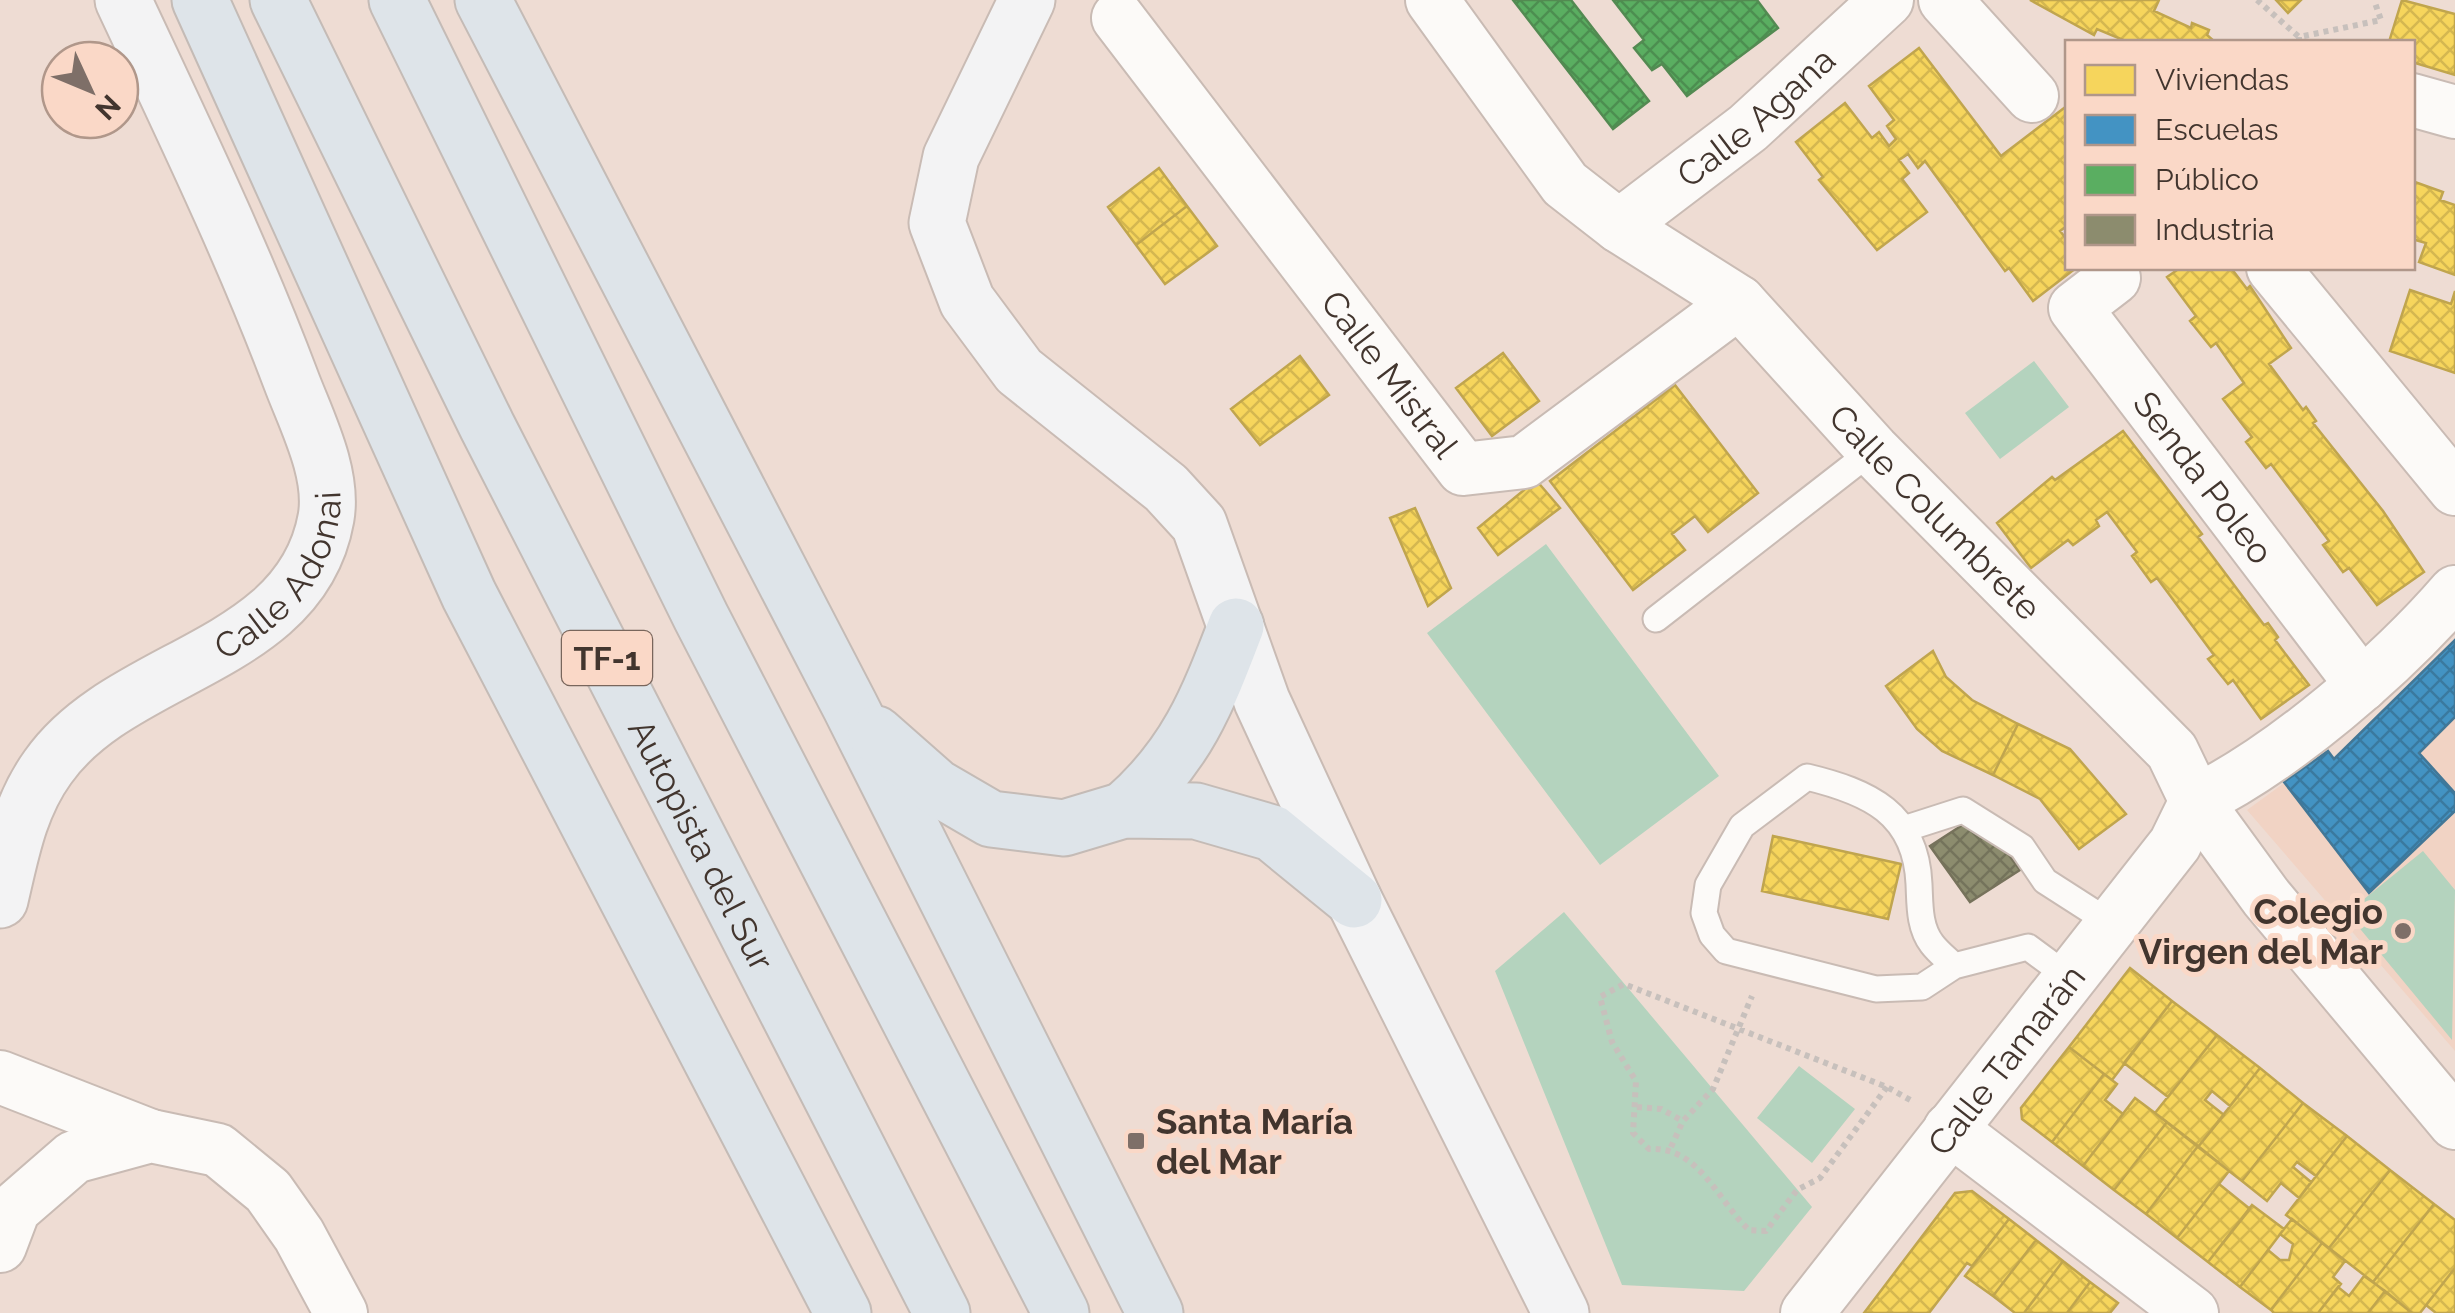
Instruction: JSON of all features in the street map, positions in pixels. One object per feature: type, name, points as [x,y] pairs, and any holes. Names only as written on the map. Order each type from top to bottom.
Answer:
[{"type":"highway","points":[[200,0],[470,595],[830,1300]]},
{"type":"highway","name":"Autopista del Sur","points":[[278,0],[488,426],[942,1313]]},
{"type":"highway","name":"TF-1","points":[[398,0],[701,616],[1061,1313]]},
{"type":"highway","points":[[483,0],[850,706],[1155,1313]]},
{"type":"highway","points":[[1124,810],[1182,750],[1211,692],[1236,626]]},
{"type":"highway","points":[[850,706],[896,754],[936,786],[991,819],[1064,828],[1124,810],[1196,811],[1272,833],[1354,900]]},
{"type":"main road","name":"Calle Adonai","points":[[0,900],[21,812],[49,765],[94,718],[265,621],[308,568],[326,516],[320,456],[249,269],[123,0]]},
{"type":"main road","points":[[1027,0],[951,157],[937,223],[967,302],[1019,371],[1166,488],[1199,524],[1262,701],[1354,900],[1561,1313]]},
{"type":"street","name":"Calle Columbrete","points":[[1432,0],[1565,184],[1619,226],[1738,302],[1873,450],[2172,752],[2186,823],[2266,897],[2455,1123]]},
{"type":"street","name":"Calle Agana","points":[[1619,226],[1748,128],[1887,0]]},
{"type":"street","points":[[1945,0],[2032,96]]},
{"type":"street","name":"Calle Mistral","points":[[1118,18],[1463,469],[1524,462],[1738,302]]},
{"type":"street","points":[[2415,101],[2455,112]]},
{"type":"street","points":[[2275,270],[2455,488]]},
{"type":"street","name":"Senda Poleo","points":[[2114,278],[2074,308],[2362,685]]},
{"type":"street","points":[[2186,823],[2226,787],[2362,685],[2417,636],[2455,592]]},
{"type":"street","name":"Calle Tamarán","points":[[1807,1313],[2112,924],[2186,823]]},
{"type":"street","points":[[0,1077],[151,1136],[218,1150],[268,1191],[300,1235],[341,1313]]},
{"type":"street","points":[[1950,1129],[2192,1313]]},
{"type":"street","points":[[0,1246],[14,1209],[74,1157],[151,1136]]},
{"type":"street","points":[[296,1313],[300,1235]]},
{"type":"lane","points":[[1656,619],[1873,450]]},
{"type":"lane","points":[[1954,966],[1931,944],[1920,918],[1918,870],[1907,828],[1849,787],[1807,777],[1742,826],[1708,885],[1704,913],[1712,935],[1726,952],[1876,989],[1922,987],[1954,966],[2028,947],[2070,978]]},
{"type":"lane","points":[[1907,828],[1963,810],[2022,847],[2046,881],[2112,924]]},
{"type":"path","points":[[2257,0],[2299,40],[2381,20],[2374,0]]},
{"type":"path","points":[[1671,1148],[1682,1121],[1713,1089],[1741,1030],[1764,961]]},
{"type":"path","points":[[1887,1087],[1820,1178],[1797,1190],[1766,1231],[1749,1230],[1723,1206],[1704,1172],[1671,1148],[1649,1148],[1633,1133],[1636,1081],[1612,1042],[1600,997],[1624,984],[1887,1087],[1950,1129]]},
{"type":"path","points":[[1637,1107],[1662,1109],[1682,1121]]},
{"type":"shaded area","name":"Colegio Virgen del Mar","points":[[2455,640],[2455,1051],[2247,810],[2328,751],[2334,758]]},
{"type":"green space","points":[[2034,361],[2069,407],[2000,459],[1965,413]]},
{"type":"green space","points":[[1546,544],[1719,776],[1600,865],[1427,633]]},
{"type":"green space","points":[[2423,851],[2455,890],[2452,1040],[2347,913]]},
{"type":"green space","points":[[1564,912],[1812,1207],[1744,1291],[1622,1285],[1495,971]]},
{"type":"green space","points":[[1799,1066],[1855,1109],[1812,1163],[1757,1118]]},
{"type":"building: Viviendas","points":[[2030,0],[2159,0],[2154,11],[2191,28],[2192,23],[2209,30],[2207,35],[2213,40],[2123,40],[2097,29],[2094,35]]},
{"type":"building: Viviendas","points":[[2276,0],[2301,0],[2288,13]]},
{"type":"building: Viviendas","points":[[2402,0],[2455,14],[2455,75],[2415,63],[2415,40],[2390,40]]},
{"type":"building: Viviendas","points":[[1919,48],[2001,156],[2065,107],[2065,227],[2060,231],[2065,237],[2065,270],[2073,270],[2033,301],[2009,268],[2005,271],[1925,161],[1918,168],[1908,154],[1899,160],[1909,173],[1902,179],[1927,212],[1877,250],[1819,180],[1823,177],[1796,142],[1845,103],[1872,138],[1879,132],[1889,146],[1896,139],[1887,126],[1894,120],[1869,86]]},
{"type":"building: Viviendas","points":[[1159,168],[1187,206],[1136,245],[1108,207]]},
{"type":"building: Viviendas","points":[[2415,182],[2443,192],[2440,200],[2455,205],[2455,275],[2419,262],[2426,243],[2415,240]]},
{"type":"building: Viviendas","points":[[1187,206],[1217,246],[1165,284],[1136,245]]},
{"type":"building: Viviendas","points":[[2177,270],[2233,270],[2247,289],[2250,286],[2291,348],[2269,364],[2303,410],[2306,407],[2316,421],[2313,423],[2383,511],[2424,572],[2377,605],[2349,568],[2343,572],[2323,545],[2329,541],[2271,464],[2266,468],[2246,442],[2252,437],[2223,399],[2244,383],[2216,343],[2211,347],[2190,321],[2196,316],[2167,277]]},
{"type":"building: Viviendas","points":[[2410,290],[2451,304],[2455,291],[2455,373],[2390,351]]},
{"type":"building: Viviendas","points":[[1503,353],[1539,401],[1492,436],[1456,388]]},
{"type":"building: Viviendas","points":[[1300,356],[1329,395],[1260,445],[1231,409]]},
{"type":"building: Viviendas","points":[[1675,385],[1758,493],[1708,532],[1695,516],[1672,534],[1685,550],[1633,590],[1550,481]]},
{"type":"building: Viviendas","points":[[2123,431],[2202,534],[2198,537],[2264,625],[2268,623],[2278,637],[2275,640],[2309,685],[2261,719],[2233,680],[2228,684],[2208,659],[2214,655],[2157,578],[2151,582],[2132,556],[2137,552],[2107,512],[2096,520],[2099,526],[2073,545],[2068,540],[2031,568],[1997,523],[2052,477],[2055,480]]},
{"type":"building: Viviendas","points":[[1536,480],[1560,508],[1498,555],[1478,528]]},
{"type":"building: Viviendas","points":[[1415,508],[1451,588],[1428,606],[1390,518]]},
{"type":"building: Viviendas","points":[[1933,651],[1946,677],[1972,700],[2018,724],[1993,775],[1942,751],[1917,729],[1886,686]]},
{"type":"building: Viviendas","points":[[2018,724],[2070,749],[2126,814],[2079,849],[2040,799],[1993,775]]},
{"type":"building: Viviendas","points":[[1773,836],[1901,864],[1888,919],[1762,891]]},
{"type":"building: Viviendas","points":[[2130,968],[2172,1001],[2112,1080],[2069,1047]]},
{"type":"building: Viviendas","points":[[2172,1001],[2217,1035],[2168,1097],[2124,1063]]},
{"type":"building: Viviendas","points":[[2217,1035],[2260,1068],[2230,1106],[2212,1091],[2205,1100],[2224,1115],[2198,1147],[2155,1113]]},
{"type":"building: Viviendas","points":[[2069,1047],[2104,1074],[2052,1142],[2022,1119],[2021,1108]]},
{"type":"building: Viviendas","points":[[2260,1068],[2303,1103],[2242,1181],[2198,1147]]},
{"type":"building: Viviendas","points":[[2104,1074],[2117,1084],[2105,1100],[2123,1114],[2083,1166],[2052,1142]]},
{"type":"building: Viviendas","points":[[2135,1098],[2167,1122],[2114,1190],[2083,1166]]},
{"type":"building: Viviendas","points":[[2303,1103],[2347,1136],[2316,1176],[2297,1162],[2293,1167],[2311,1182],[2299,1198],[2281,1183],[2267,1201],[2242,1181]]},
{"type":"building: Viviendas","points":[[2167,1122],[2198,1146],[2146,1214],[2114,1190]]},
{"type":"building: Viviendas","points":[[2347,1136],[2390,1170],[2329,1248],[2286,1215]]},
{"type":"building: Viviendas","points":[[2198,1146],[2229,1171],[2177,1238],[2146,1214]]},
{"type":"building: Viviendas","points":[[2390,1170],[2434,1204],[2373,1282],[2329,1248]]},
{"type":"building: Viviendas","points":[[2219,1184],[2250,1209],[2208,1262],[2177,1238]]},
{"type":"building: Viviendas","points":[[1972,1191],[2009,1219],[1972,1266],[1967,1263],[1929,1313],[1864,1313],[1955,1193]]},
{"type":"building: Viviendas","points":[[2434,1204],[2455,1220],[2455,1268],[2420,1313],[2412,1313],[2373,1282]]},
{"type":"building: Viviendas","points":[[2252,1205],[2284,1229],[2240,1287],[2208,1262]]},
{"type":"building: Viviendas","points":[[2009,1219],[2036,1240],[1993,1296],[1965,1276]]},
{"type":"building: Viviendas","points":[[2292,1219],[2322,1243],[2271,1310],[2240,1287],[2268,1250],[2280,1260],[2289,1260],[2293,1244],[2280,1234]]},
{"type":"building: Viviendas","points":[[2036,1240],[2063,1261],[2024,1313],[2015,1313],[1993,1296]]},
{"type":"building: Viviendas","points":[[2322,1243],[2345,1261],[2333,1277],[2341,1284],[2318,1313],[2274,1313],[2271,1310]]},
{"type":"building: Viviendas","points":[[2063,1261],[2090,1282],[2067,1313],[2024,1313]]},
{"type":"building: Viviendas","points":[[2455,1268],[2455,1313],[2436,1313],[2426,1305]]},
{"type":"building: Viviendas","points":[[2364,1276],[2385,1291],[2368,1313],[2318,1313],[2338,1287],[2349,1296]]},
{"type":"building: Viviendas","points":[[2090,1282],[2118,1303],[2110,1313],[2067,1313]]},
{"type":"building: Viviendas","points":[[2385,1291],[2412,1313],[2368,1313]]},
{"type":"building: Escuelas","points":[[2455,640],[2455,717],[2419,753],[2455,793],[2455,811],[2369,893],[2284,782],[2328,751],[2334,759]]},
{"type":"building: Público","points":[[1513,0],[1571,0],[1649,101],[1613,129]]},
{"type":"building: Público","points":[[1613,0],[1757,0],[1778,28],[1687,96],[1662,64],[1652,70],[1634,48],[1644,40]]},
{"type":"building: Industria","points":[[1964,824],[2005,850],[2020,870],[1970,902],[1930,846]]},
{"type":"place","name":"Colegio Virgen del Mar","points":[[2403,931]]},
{"type":"place","name":"Santa María del Mar","points":[[1136,1141]]}]
